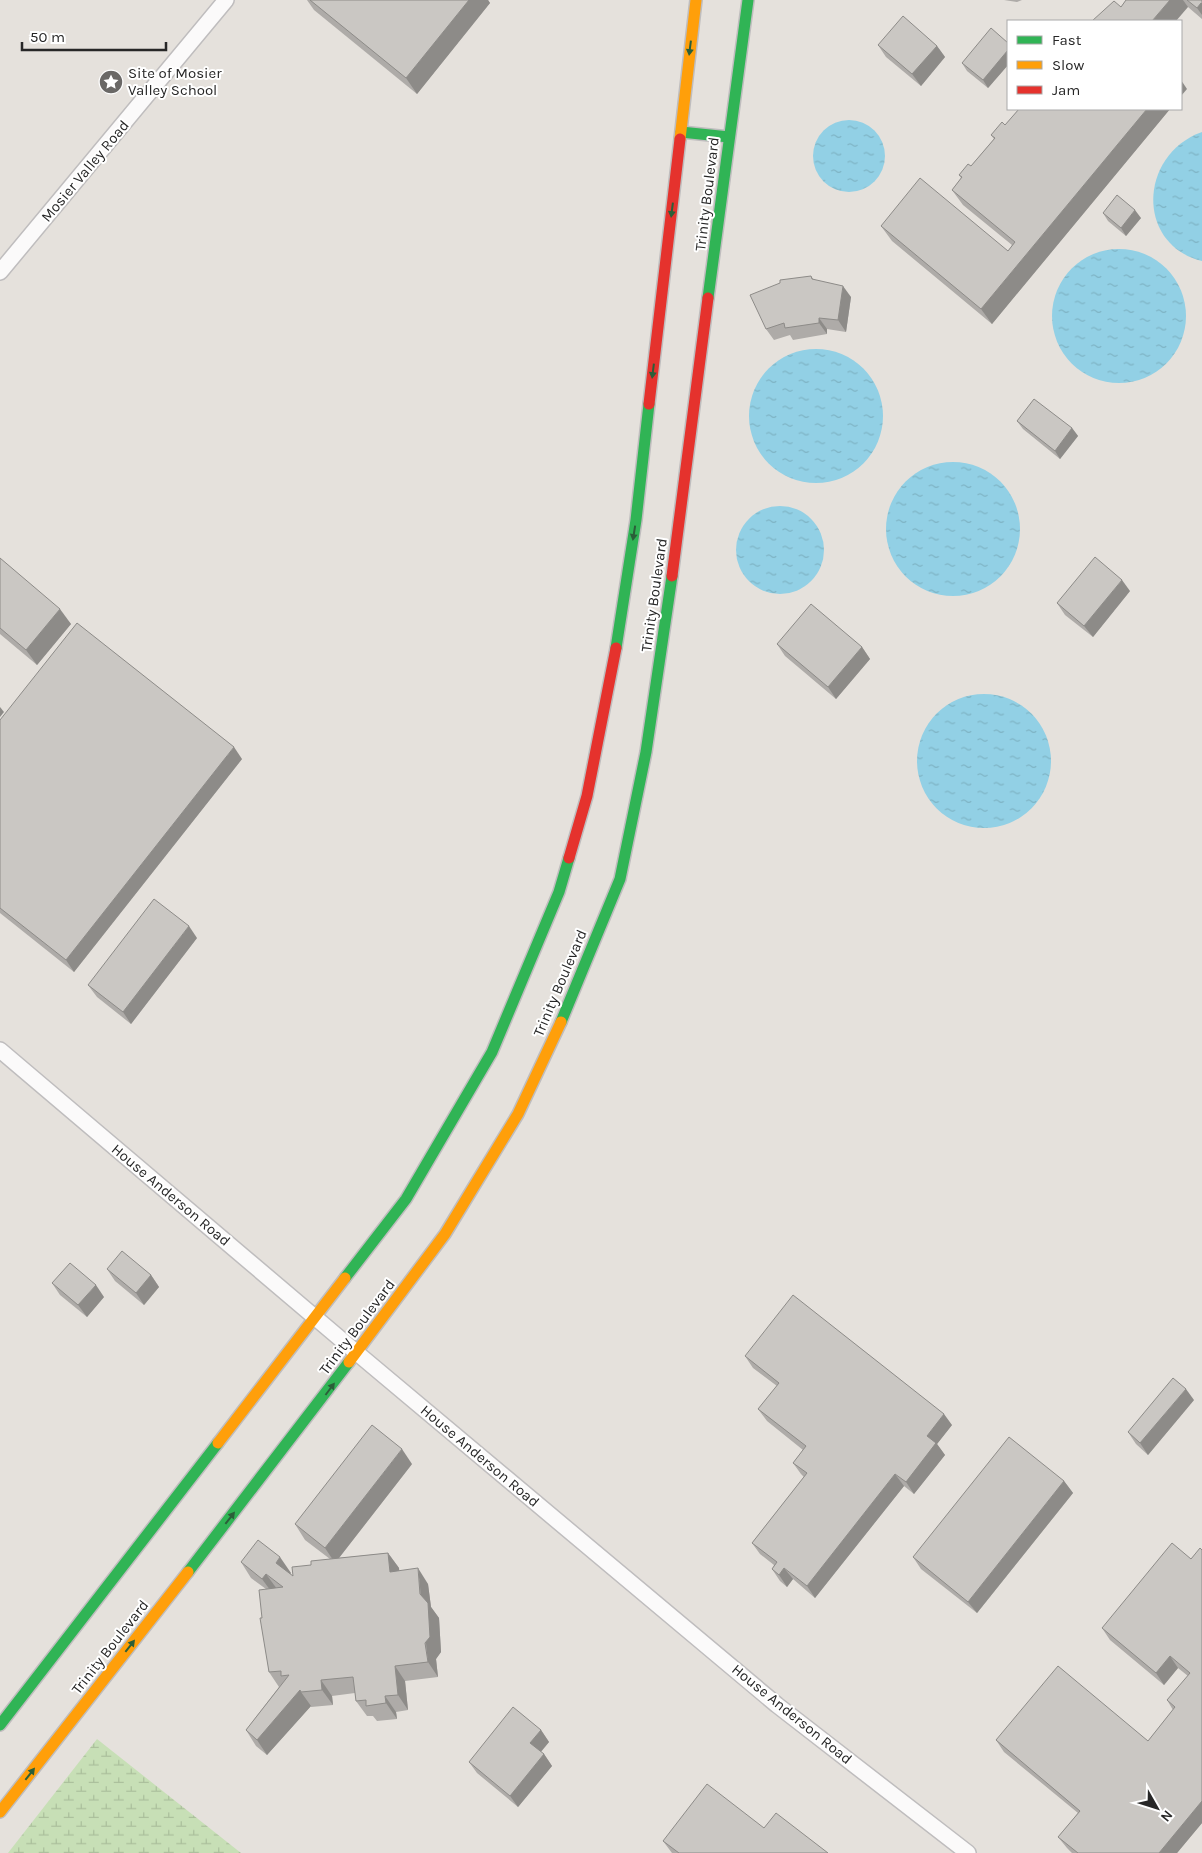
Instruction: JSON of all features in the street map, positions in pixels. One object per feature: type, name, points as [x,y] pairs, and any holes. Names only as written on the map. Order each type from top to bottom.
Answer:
[{"type":"main road","name":"Trinity Boulevard","points":[[0,1725],[406,1199],[492,1052],[525,978],[559,892],[587,796],[612,674],[636,520],[696,0]]},
{"type":"main road","name":"Trinity Boulevard","points":[[0,1812],[357,1353],[445,1234],[518,1114],[569,1004],[620,879],[646,752],[669,595],[748,0]]},
{"type":"main road","points":[[681,132],[729,137]]},
{"type":"street","name":"Mosier Valley Road","points":[[0,272],[226,0]]},
{"type":"street","name":"House Anderson Road","points":[[0,1050],[315,1318],[777,1704],[968,1853]]},
{"type":"green space","points":[[97,1739],[241,1853],[8,1853]]},
{"type":"water","points":[[849,120],[869,126],[879,136],[885,156],[879,176],[869,186],[849,192],[829,186],[819,176],[813,156],[819,136],[829,126]]},
{"type":"water","points":[[1202,132],[1202,261],[1180,252],[1165,237],[1156,219],[1153,199],[1156,179],[1166,160],[1181,143]]},
{"type":"water","points":[[1119,249],[1145,254],[1156,260],[1166,269],[1175,279],[1181,290],[1186,316],[1181,342],[1175,353],[1166,363],[1156,372],[1145,378],[1119,383],[1093,378],[1082,372],[1072,363],[1063,353],[1057,342],[1052,316],[1057,290],[1063,279],[1072,269],[1082,260],[1093,254]]},
{"type":"water","points":[[816,349],[842,354],[853,360],[863,369],[872,379],[878,390],[883,416],[878,442],[872,453],[863,463],[853,472],[842,478],[816,483],[790,478],[779,472],[769,463],[760,453],[754,442],[749,416],[754,390],[760,379],[769,369],[779,360],[790,354]]},
{"type":"water","points":[[953,462],[979,467],[990,473],[1000,482],[1009,492],[1015,503],[1020,529],[1015,555],[1009,566],[1000,576],[990,585],[979,591],[953,596],[927,591],[916,585],[906,576],[897,566],[891,555],[886,529],[891,503],[897,492],[906,482],[916,473],[927,467]]},
{"type":"water","points":[[771,506],[789,506],[805,513],[817,525],[824,541],[824,559],[817,575],[805,587],[789,594],[771,594],[755,587],[743,575],[736,559],[736,541],[743,525],[755,513]]},
{"type":"water","points":[[984,694],[1010,699],[1021,705],[1031,714],[1040,724],[1046,735],[1051,761],[1046,787],[1040,798],[1031,808],[1021,817],[1010,823],[984,828],[958,823],[947,817],[937,808],[928,798],[922,787],[917,761],[922,735],[928,724],[937,714],[947,705],[958,699]]},
{"type":"building","points":[[310,0],[469,0],[406,78]]},
{"type":"building","points":[[1126,0],[1170,0],[1153,20],[1093,20],[1114,1],[1121,7]]},
{"type":"building","points":[[1187,0],[1202,0],[1202,4],[1197,8]]},
{"type":"building","points":[[903,16],[937,46],[912,74],[878,45]]},
{"type":"building","points":[[991,28],[1007,42],[1007,51],[983,80],[962,63]]},
{"type":"building","points":[[1018,110],[1146,110],[981,309],[881,226],[920,178],[1008,251],[1015,242],[952,190],[962,177],[959,175],[968,164],[971,166],[995,138],[991,135],[1002,122],[1005,125]]},
{"type":"building","points":[[1117,195],[1135,210],[1121,228],[1103,213]]},
{"type":"building","points":[[811,276],[812,279],[843,286],[838,320],[819,318],[819,323],[785,328],[784,323],[766,329],[750,295],[780,283],[780,280]]},
{"type":"building","points":[[1034,399],[1072,428],[1055,451],[1017,421]]},
{"type":"building","points":[[1095,557],[1122,580],[1084,626],[1057,603]]},
{"type":"building","points":[[0,558],[60,609],[26,650],[0,628]]},
{"type":"building","points":[[811,604],[862,647],[828,687],[777,644]]},
{"type":"building","points":[[77,623],[234,747],[66,960],[0,908],[0,720]]},
{"type":"building","points":[[154,899],[189,926],[123,1012],[88,985]]},
{"type":"building","points":[[122,1251],[151,1275],[136,1293],[107,1269]]},
{"type":"building","points":[[70,1263],[96,1285],[78,1305],[52,1283]]},
{"type":"building","points":[[793,1295],[944,1414],[927,1436],[936,1443],[906,1482],[895,1474],[807,1586],[784,1568],[779,1575],[772,1569],[777,1562],[752,1543],[807,1473],[793,1463],[806,1446],[758,1409],[779,1383],[745,1356]]},
{"type":"building","points":[[1173,1378],[1186,1389],[1140,1443],[1128,1432]]},
{"type":"building","points":[[372,1425],[402,1449],[325,1548],[295,1524]]},
{"type":"building","points":[[1009,1437],[1064,1481],[968,1602],[913,1557]]},
{"type":"building","points":[[258,1540],[280,1557],[276,1563],[293,1576],[292,1567],[311,1565],[311,1561],[388,1553],[390,1572],[418,1568],[420,1594],[428,1603],[430,1637],[425,1643],[428,1662],[395,1666],[398,1695],[385,1696],[386,1703],[366,1706],[366,1700],[356,1701],[353,1677],[321,1680],[322,1690],[301,1692],[300,1690],[257,1740],[246,1730],[289,1675],[281,1676],[281,1671],[269,1672],[260,1618],[262,1618],[259,1590],[283,1587],[266,1574],[262,1579],[241,1562]]},
{"type":"building","points":[[1172,1543],[1191,1559],[1200,1548],[1202,1550],[1202,1801],[1159,1853],[1078,1853],[1058,1837],[1080,1811],[996,1740],[1058,1666],[1148,1741],[1175,1707],[1167,1700],[1190,1673],[1170,1656],[1156,1673],[1102,1628]]},
{"type":"building","points":[[513,1707],[541,1730],[530,1743],[544,1754],[510,1796],[469,1762]]},
{"type":"building","points":[[707,1784],[764,1828],[776,1813],[828,1853],[679,1853],[663,1841]]},
{"type":"traffic: fast","points":[[708,298],[748,0]]},
{"type":"traffic: fast","points":[[681,132],[729,137]]},
{"type":"traffic: fast","points":[[616,648],[636,520],[649,404]]},
{"type":"traffic: fast","points":[[561,1022],[620,879],[646,752],[672,576]]},
{"type":"traffic: fast","points":[[345,1278],[406,1199],[492,1052],[559,892],[569,858]]},
{"type":"traffic: fast","points":[[188,1572],[349,1362]]},
{"type":"traffic: fast","points":[[0,1725],[218,1443]]},
{"type":"traffic: slow","points":[[680,139],[696,0]]},
{"type":"traffic: slow","points":[[349,1362],[445,1234],[518,1114],[561,1022]]},
{"type":"traffic: slow","points":[[218,1443],[345,1278]]},
{"type":"traffic: slow","points":[[0,1812],[188,1572]]},
{"type":"traffic: jam","points":[[649,404],[680,139]]},
{"type":"traffic: jam","points":[[672,576],[708,298]]},
{"type":"traffic: jam","points":[[569,858],[587,796],[616,648]]},
{"type":"place","name":"Site of Mosier Valley School","points":[[111,82]]}]
